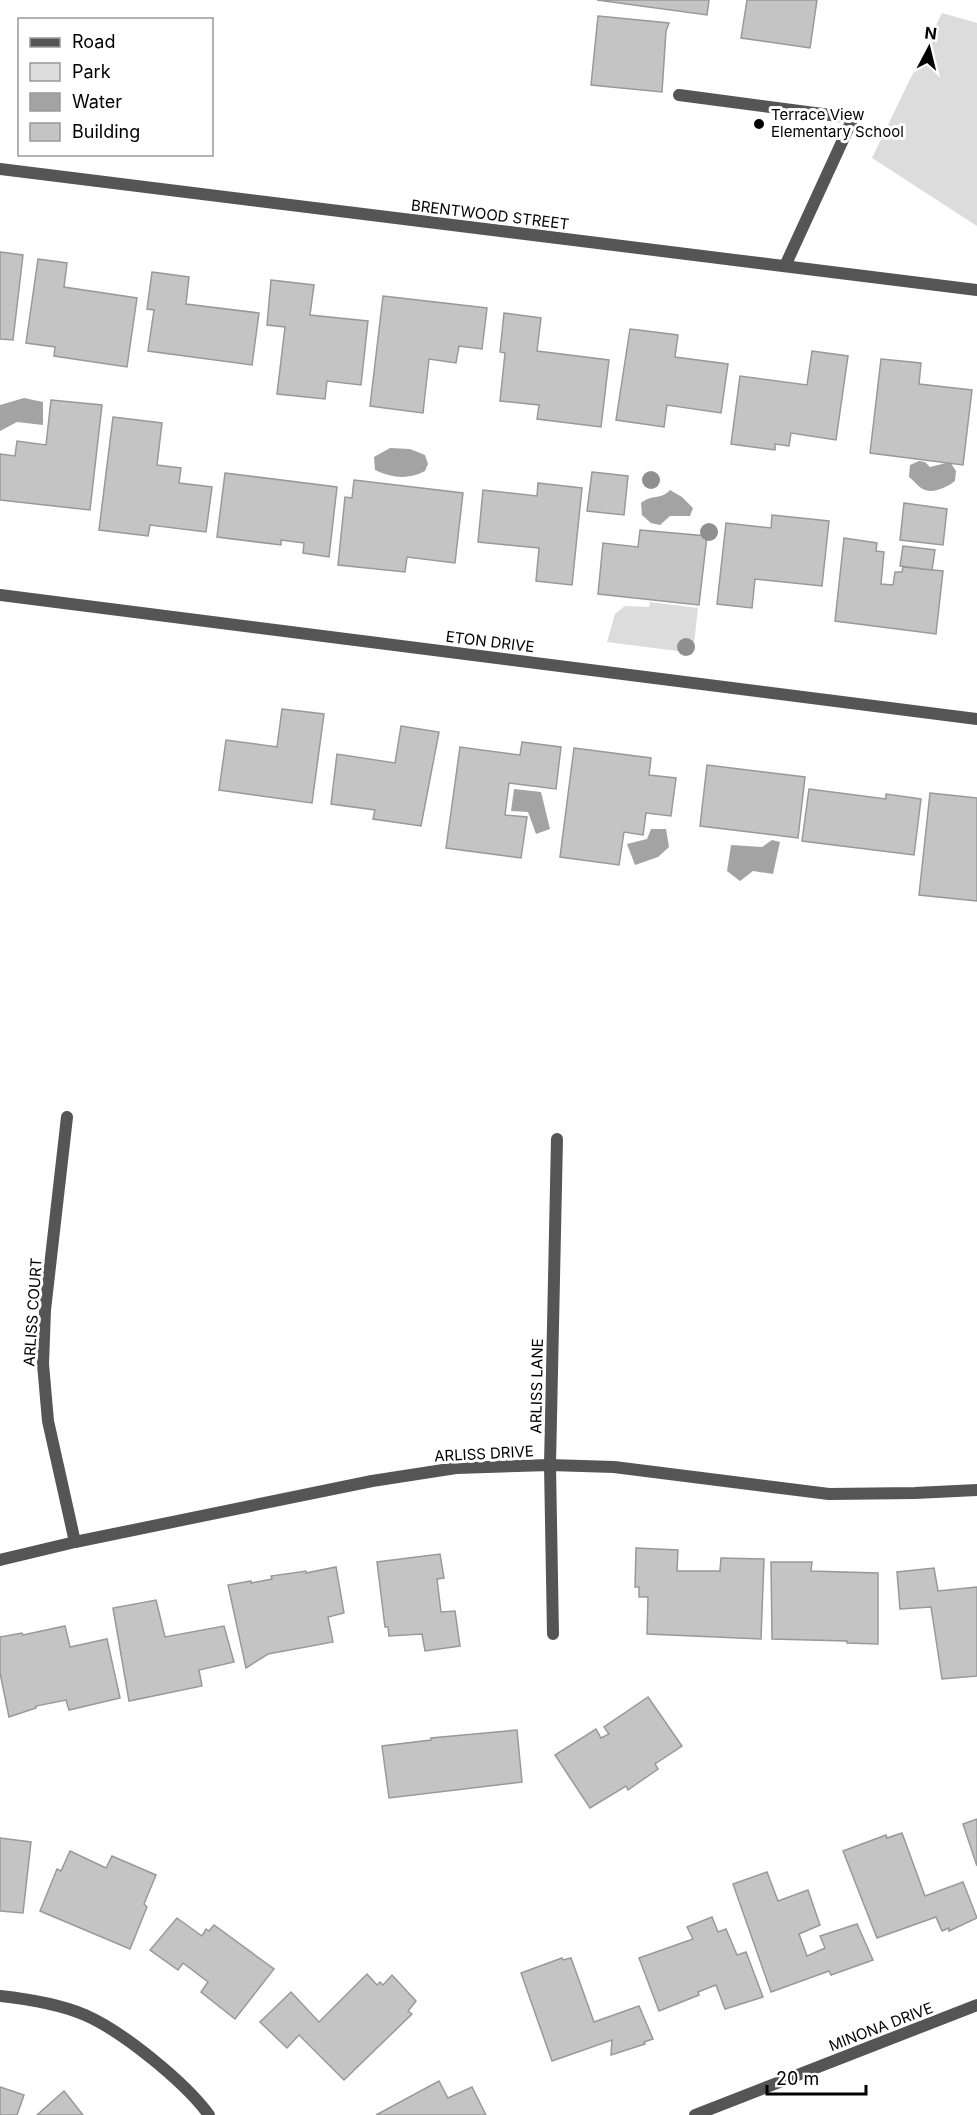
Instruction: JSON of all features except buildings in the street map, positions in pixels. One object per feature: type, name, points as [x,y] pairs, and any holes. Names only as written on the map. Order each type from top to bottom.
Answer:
[{"type":"street","points":[[679,95],[853,118],[785,266]]},
{"type":"street","name":"BRENTWOOD STREET","points":[[0,169],[977,290]]},
{"type":"street","name":"ETON DRIVE","points":[[0,595],[977,719]]},
{"type":"street","name":"ARLISS COURT","points":[[67,1117],[45,1311],[43,1364],[48,1421],[75,1542]]},
{"type":"street","name":"ARLISS LANE","points":[[553,1634],[550,1466],[556,1139]]},
{"type":"street","name":"ARLISS DRIVE","points":[[0,1560],[75,1542],[372,1481],[456,1468],[614,1467],[829,1494],[977,1490]]},
{"type":"street","points":[[0,1996],[29,2000],[85,2015],[114,2032],[177,2080],[209,2115]]},
{"type":"street","name":"MINONA DRIVE","points":[[695,2115],[977,2005]]},
{"type":"green space","points":[[942,13],[977,23],[977,226],[872,158]]},
{"type":"green space","points":[[650,602],[698,608],[693,653],[607,642],[615,614],[625,606],[649,607]]},
{"type":"water","points":[[24,398],[43,402],[43,425],[17,422],[0,431],[0,405]]},
{"type":"water","points":[[390,448],[410,449],[425,455],[428,464],[425,471],[412,476],[400,477],[375,470],[374,457]]},
{"type":"water","points":[[919,461],[925,462],[930,467],[950,462],[956,471],[955,481],[934,491],[921,488],[909,477],[910,465]]},
{"type":"water","points":[[670,490],[682,497],[693,508],[690,516],[670,516],[660,525],[651,523],[642,515],[641,503]]},
{"type":"water","points":[[514,789],[541,792],[550,829],[536,834],[528,812],[511,811]]},
{"type":"water","points":[[651,829],[666,829],[669,847],[658,857],[635,865],[627,844],[647,839]]},
{"type":"water","points":[[772,840],[780,842],[773,874],[753,871],[740,881],[727,871],[731,845],[762,847]]},
{"type":"place","name":"Terrace View Elementary School","points":[[759,124]]}]
